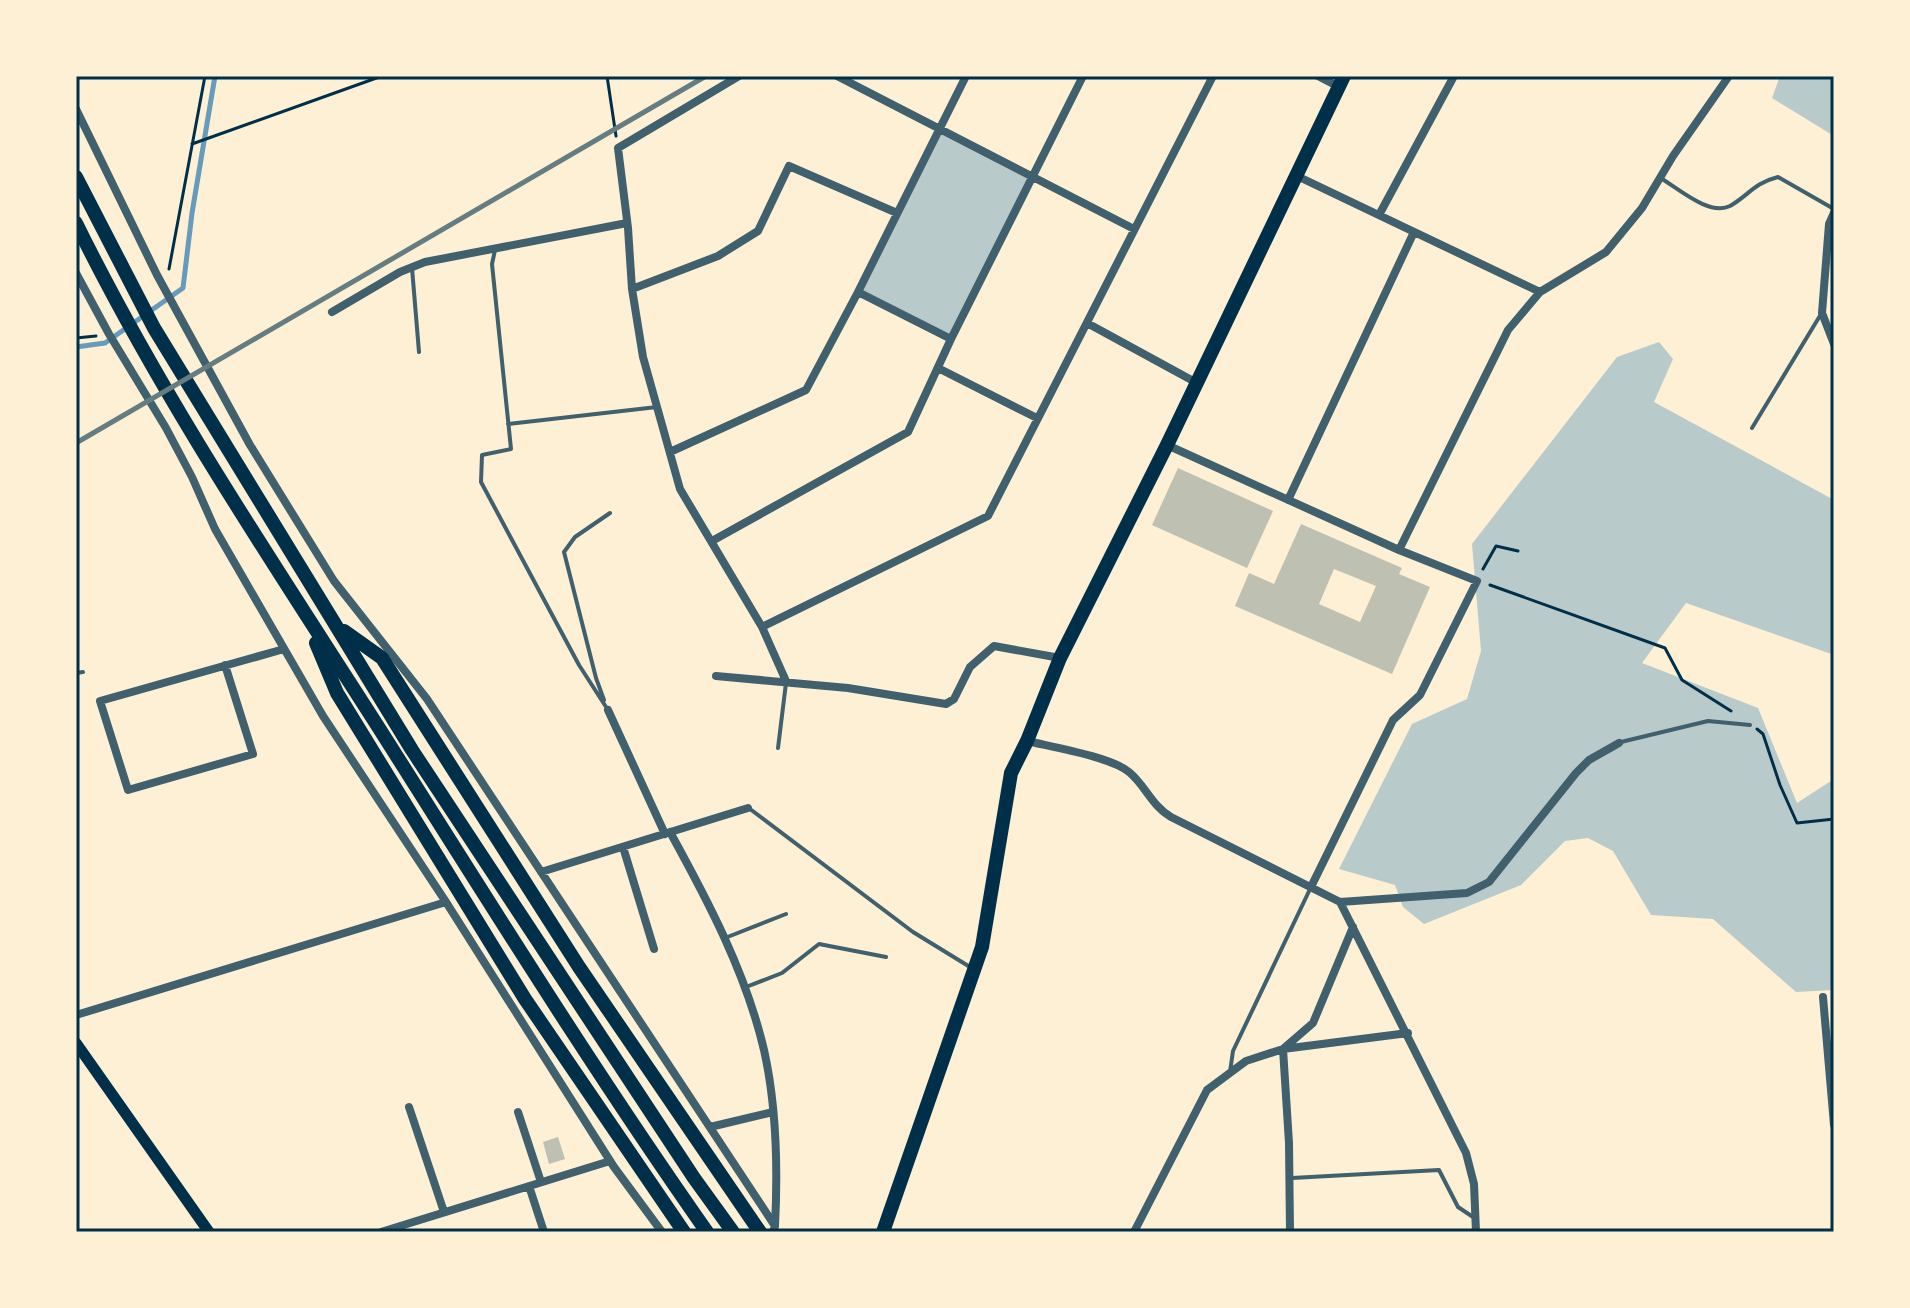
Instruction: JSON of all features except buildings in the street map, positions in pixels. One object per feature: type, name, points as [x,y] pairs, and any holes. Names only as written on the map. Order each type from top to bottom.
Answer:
[{"type":"highway","points":[[883,1232],[982,947],[1011,773],[1060,658],[1167,445],[1342,81]]},
{"type":"highway","points":[[76,177],[154,328],[412,750],[694,1178],[733,1232]]},
{"type":"highway","points":[[76,223],[136,337],[301,607],[553,1000],[707,1232]]},
{"type":"highway","points":[[301,607],[337,693],[387,777],[525,999],[684,1232]]},
{"type":"highway","points":[[340,628],[382,658],[579,967],[760,1232]]},
{"type":"main road","points":[[76,1043],[209,1232]]},
{"type":"street","points":[[739,76],[618,148],[632,289],[643,357],[680,489],[762,627],[786,681]]},
{"type":"street","points":[[837,76],[1134,229]]},
{"type":"street","points":[[670,452],[806,390],[966,76]]},
{"type":"street","points":[[712,541],[908,432],[951,339],[1083,76]]},
{"type":"street","points":[[762,627],[988,516],[1213,76]]},
{"type":"street","points":[[1318,76],[1342,81]]},
{"type":"street","points":[[1379,215],[1454,76]]},
{"type":"street","points":[[1399,550],[1508,330],[1540,292],[1606,252],[1642,208],[1729,76]]},
{"type":"street","points":[[76,109],[157,275],[250,445],[334,581],[427,699],[774,1229]]},
{"type":"street","points":[[632,289],[718,256],[758,231],[789,166],[897,213]]},
{"type":"street","points":[[1297,176],[1540,292]]},
{"type":"street","points":[[1834,211],[1829,224],[1822,313],[1834,344]]},
{"type":"street","points":[[332,312],[425,262],[627,223]]},
{"type":"street","points":[[1288,500],[1414,232]]},
{"type":"street","points":[[76,273],[166,428],[215,529],[323,716],[446,902],[610,1161],[662,1232]]},
{"type":"street","points":[[858,292],[951,339]]},
{"type":"street","points":[[1087,323],[1197,383]]},
{"type":"street","points":[[938,368],[1037,418]]},
{"type":"street","points":[[1167,445],[1399,550],[1477,581],[1420,695],[1393,720],[1311,887]]},
{"type":"street","points":[[716,676],[786,681],[946,704],[954,699],[970,667],[994,646],[1060,658]]},
{"type":"street","points":[[225,665],[253,754],[128,790],[100,701],[225,665],[284,649]]},
{"type":"street","points":[[608,710],[667,833],[725,938],[744,987],[764,1051],[773,1112],[778,1167],[774,1229]]},
{"type":"street","points":[[1027,741],[1108,762],[1129,772],[1159,810],[1340,902],[1467,893],[1489,882],[1563,787],[1589,760],[1619,743]]},
{"type":"street","points":[[541,872],[748,808]]},
{"type":"street","points":[[623,847],[654,949]]},
{"type":"street","points":[[76,1015],[446,902]]},
{"type":"street","points":[[1340,902],[1466,1153],[1474,1184],[1476,1232]]},
{"type":"street","points":[[1283,1049],[1313,1023],[1353,927]]},
{"type":"street","points":[[1823,997],[1834,1125]]},
{"type":"street","points":[[1134,1232],[1207,1090],[1246,1061],[1283,1049],[1408,1033]]},
{"type":"street","points":[[1283,1049],[1290,1232]]},
{"type":"street","points":[[409,1107],[444,1212]]},
{"type":"street","points":[[518,1112],[541,1182]]},
{"type":"street","points":[[710,1127],[773,1112]]},
{"type":"street","points":[[381,1232],[610,1161]]},
{"type":"street","points":[[529,1186],[544,1232]]},
{"type":"lane","points":[[1660,177],[1701,203],[1718,209],[1729,206],[1761,181],[1778,177],[1834,211]]},
{"type":"lane","points":[[496,249],[492,264],[511,449],[482,455],[481,482],[579,665],[608,710]]},
{"type":"lane","points":[[412,268],[419,352]]},
{"type":"lane","points":[[1752,428],[1822,313]]},
{"type":"lane","points":[[508,424],[657,407]]},
{"type":"lane","points":[[608,710],[596,678],[564,552],[575,537],[610,513]]},
{"type":"lane","points":[[76,673],[83,672]]},
{"type":"lane","points":[[778,748],[786,681]]},
{"type":"lane","points":[[1619,743],[1708,721],[1750,725]]},
{"type":"lane","points":[[748,808],[913,932],[974,970]]},
{"type":"lane","points":[[1229,1074],[1233,1051],[1311,887]]},
{"type":"lane","points":[[725,938],[786,914]]},
{"type":"lane","points":[[744,987],[782,973],[819,944],[886,957]]},
{"type":"lane","points":[[1289,1178],[1439,1170],[1458,1207],[1476,1219]]},
{"type":"path","points":[[157,275],[169,269],[205,76]]},
{"type":"path","points":[[192,144],[382,76]]},
{"type":"path","points":[[607,76],[618,148]]},
{"type":"path","points":[[76,338],[109,334]]},
{"type":"path","points":[[1518,551],[1496,546],[1477,581],[1640,639]]},
{"type":"shaded area","points":[[1780,76],[1834,76],[1834,136],[1772,98]]},
{"type":"shaded area","points":[[939,129],[1032,177],[951,339],[858,292]]},
{"type":"shaded area","points":[[1659,342],[1673,359],[1654,402],[1834,500],[1834,655],[1686,603],[1642,663],[1758,708],[1797,803],[1834,779],[1834,990],[1796,992],[1713,919],[1651,915],[1613,851],[1588,838],[1565,841],[1521,885],[1424,924],[1403,907],[1395,885],[1339,869],[1412,724],[1467,699],[1481,651],[1472,544],[1617,357]]},
{"type":"waterway","points":[[76,347],[105,343],[183,288],[215,76]]},
{"type":"railway","points":[[76,443],[706,76]]}]
